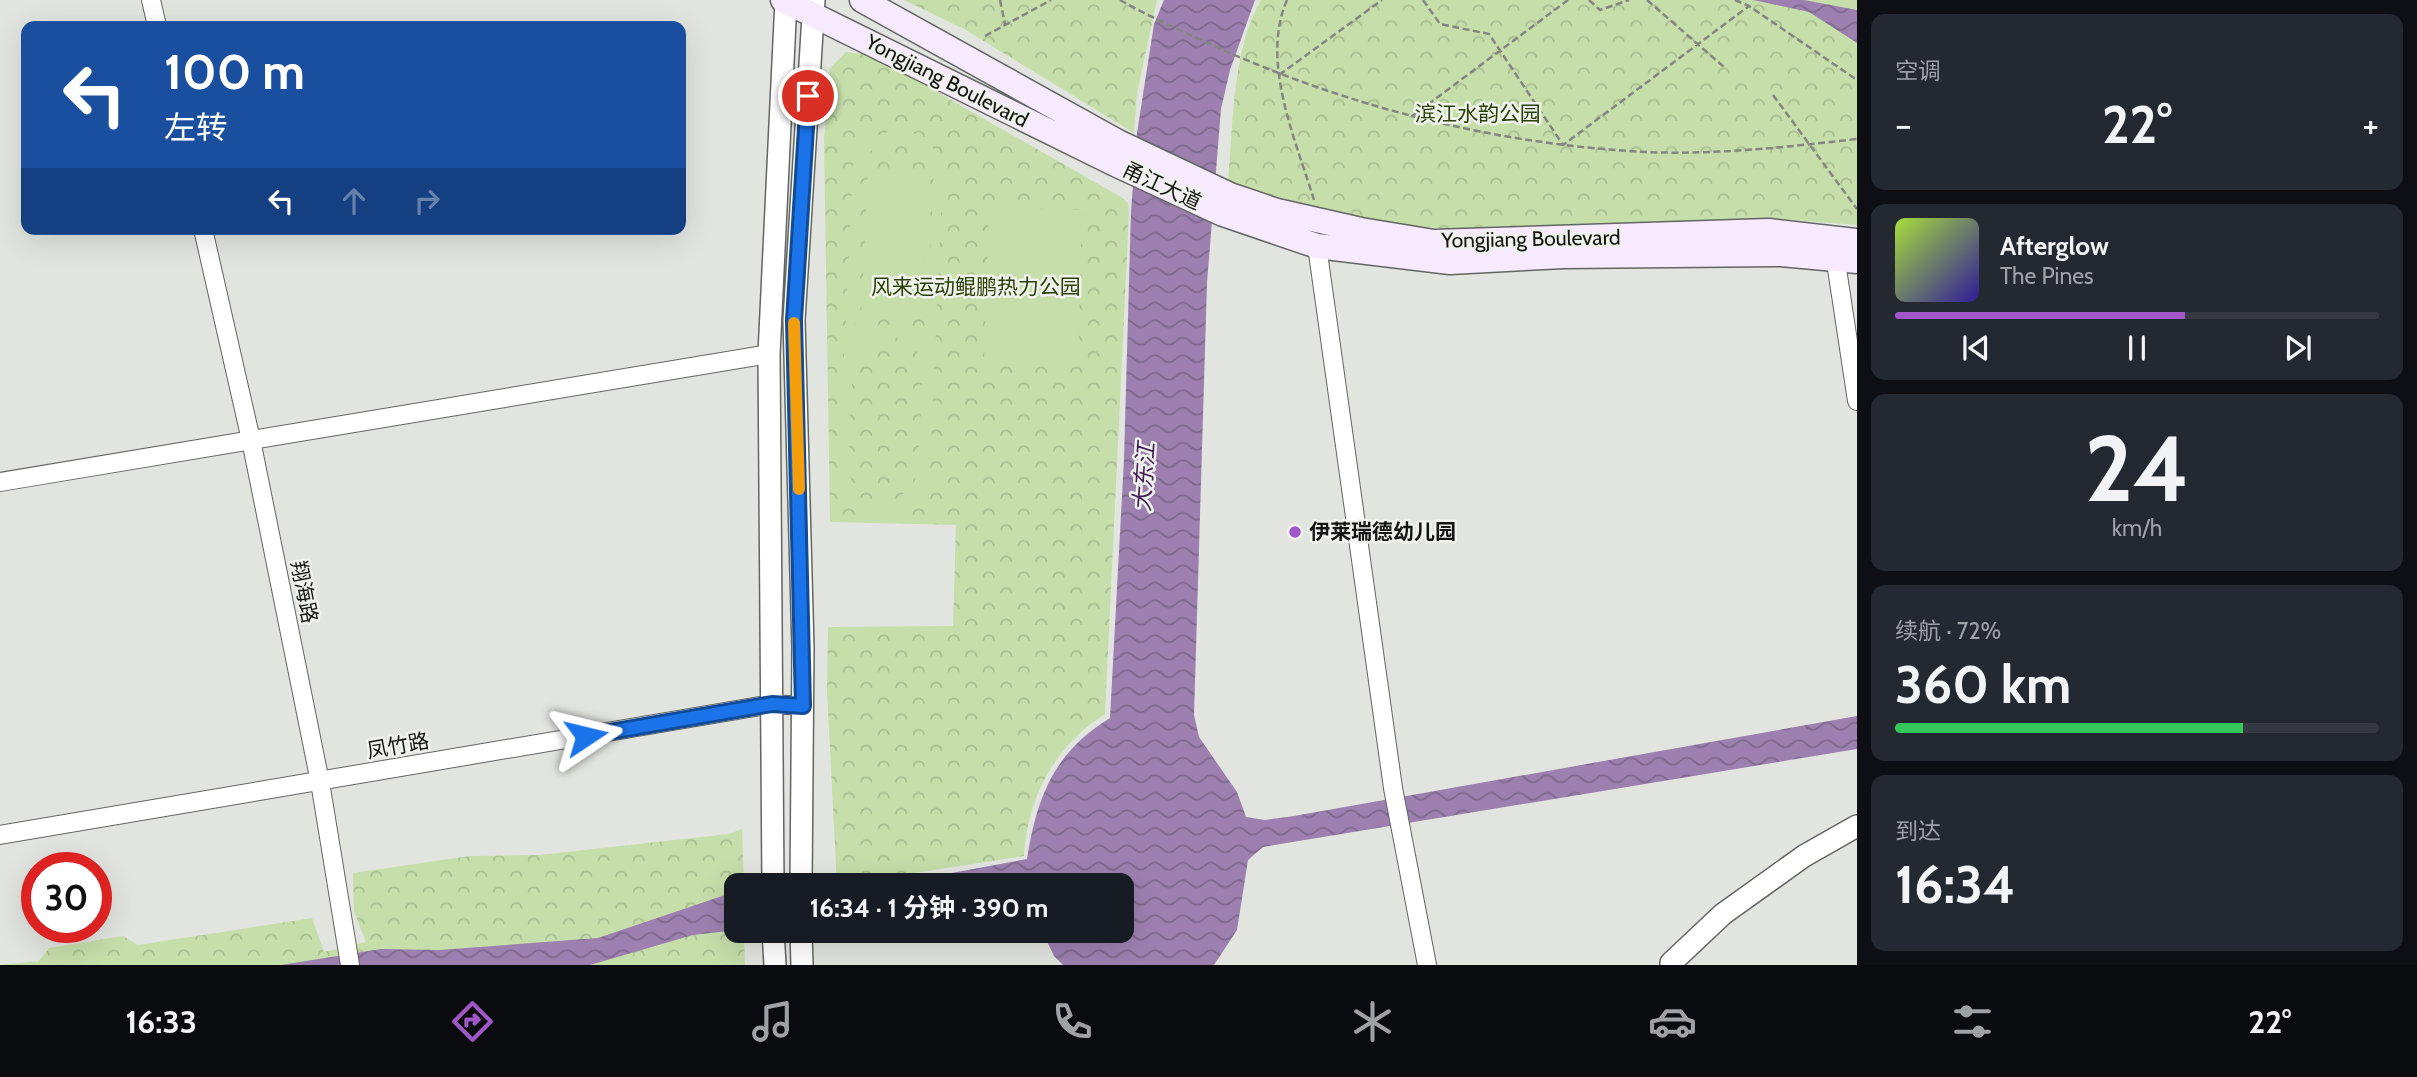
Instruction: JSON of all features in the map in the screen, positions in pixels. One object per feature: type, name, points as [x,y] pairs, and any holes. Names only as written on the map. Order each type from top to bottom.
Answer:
[{"type":"main road","name":"Yongjiang Boulevard","points":[[785,0],[814,6],[1114,152]]},
{"type":"main road","name":"Yongjiang Boulevard","points":[[862,0],[1114,152]]},
{"type":"main road","name":"甬江大道","points":[[1114,152],[1212,198]]},
{"type":"main road","name":"Yongjiang Boulevard","points":[[1212,198],[1317,246],[1450,262],[1563,256],[1781,254],[1846,250]]},
{"type":"main road","name":"Yongjiang Boulevard","points":[[1212,198],[1361,230],[1434,242],[1769,231],[1846,250]]},
{"type":"street","points":[[151,0],[156,21]]},
{"type":"street","points":[[773,873],[769,354],[785,0]]},
{"type":"street","points":[[801,873],[803,706],[794,320],[814,6]]},
{"type":"street","name":"翔海路","points":[[204,235],[251,440],[320,782],[349,965]]},
{"type":"street","points":[[1317,246],[1393,788],[1427,965]]},
{"type":"street","points":[[1846,250],[1857,401]]},
{"type":"street","points":[[0,482],[769,354]]},
{"type":"street","name":"凤竹路","points":[[0,835],[772,704],[803,706]]},
{"type":"street","points":[[1670,964],[1723,914],[1804,856],[1857,826]]},
{"type":"street","points":[[774,943],[775,965]]},
{"type":"street","points":[[802,943],[802,965]]},
{"type":"path","points":[[1000,0],[1005,25]]},
{"type":"path","points":[[985,36],[1051,0]]},
{"type":"path","points":[[1120,0],[1279,75],[1411,117],[1563,145],[1646,152],[1709,152],[1857,139]]},
{"type":"path","points":[[1287,0],[1277,33],[1279,75],[1317,210]]},
{"type":"path","points":[[1279,75],[1382,0]]},
{"type":"path","points":[[1423,0],[1440,24],[1485,31],[1501,50],[1563,145]]},
{"type":"path","points":[[1411,117],[1568,0]]},
{"type":"path","points":[[1588,0],[1600,10],[1629,0]]},
{"type":"path","points":[[1647,0],[1724,67]]},
{"type":"path","points":[[1735,0],[1749,6],[1857,80]]},
{"type":"path","points":[[1563,145],[1749,6]]},
{"type":"path","points":[[1773,95],[1857,209]]},
{"type":"green space","points":[[904,0],[1157,0],[1137,93],[1134,133],[964,29]]},
{"type":"green space","name":"滨江水韵公园","points":[[1261,0],[1857,0],[1857,225],[1781,219],[1457,230],[1367,221],[1228,183],[1239,65],[1251,20]]},
{"type":"green space","name":"风来运动鲲鹏热力公园","points":[[846,52],[872,55],[1128,203],[1105,714],[1072,741],[1047,775],[1031,813],[1024,856],[914,873],[836,873],[827,691],[828,627],[953,626],[956,525],[830,522],[824,140],[830,68]]},
{"type":"green space","points":[[901,130],[923,138],[937,154],[943,169],[930,468],[923,487],[913,502],[899,512],[885,516],[870,515],[857,508],[845,495],[838,475],[853,166],[865,144],[892,131]],"holes":[[[897,138],[911,142],[921,149],[934,172],[926,344],[907,330],[891,326],[883,326],[854,338],[860,170],[874,148]],[[889,337],[901,340],[917,352],[922,376],[922,411],[917,475],[905,493],[886,503],[877,504],[867,502],[852,485],[852,383],[855,360],[860,350],[874,341]]]},
{"type":"green space","points":[[868,172],[929,175],[922,319],[861,317]]},
{"type":"green space","points":[[989,208],[1082,210],[1078,364],[984,361]]},
{"type":"green space","points":[[742,829],[744,873],[724,873],[724,943],[744,943],[745,965],[0,965],[39,961],[49,948],[80,943],[112,943],[112,938],[123,936],[138,945],[312,918],[324,952],[366,942],[354,912],[353,873],[470,856],[539,855],[729,834]]},
{"type":"water","name":"大东江","points":[[1164,0],[1255,0],[1230,70],[1221,109],[1207,283],[1194,715],[1199,737],[1237,792],[1246,817],[1265,820],[1294,816],[1857,716],[1857,749],[1263,847],[1248,860],[1237,930],[1214,965],[1063,965],[1054,956],[1048,943],[1134,943],[1134,873],[951,873],[1027,859],[1036,816],[1051,778],[1075,746],[1110,718],[1124,459],[1131,211],[1137,133],[1154,24]]},
{"type":"water","points":[[1753,0],[1804,0],[1857,10],[1857,43],[1809,12]]},
{"type":"water","points":[[724,895],[724,931],[693,935],[590,965],[281,965],[381,949],[439,950],[598,938]]},
{"type":"slow traffic","points":[[794,323],[799,489]]},
{"type":"place","name":"伊莱瑞德幼儿园","points":[[1295,532]]},
{"type":"route","points":[[586,736],[772,704],[803,706],[794,320],[808,96]]}]
